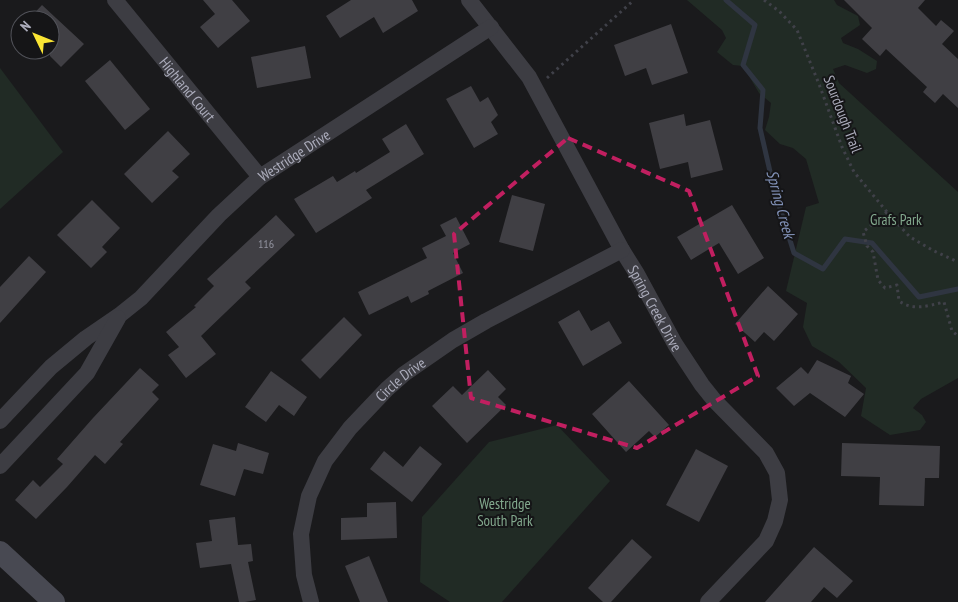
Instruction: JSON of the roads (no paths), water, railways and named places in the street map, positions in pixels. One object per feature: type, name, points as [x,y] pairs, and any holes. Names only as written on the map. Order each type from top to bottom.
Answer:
[{"type":"main road","points":[[0,552],[54,602]]},
{"type":"street","name":"Highland Court","points":[[116,0],[260,177]]},
{"type":"street","name":"Spring Creek Drive","points":[[469,0],[529,77],[675,344],[702,385],[714,400],[766,453],[777,473],[780,500],[775,521],[766,542],[708,602]]},
{"type":"street","name":"Westridge Drive","points":[[0,420],[51,367],[86,338],[141,298],[219,215],[260,177],[491,27]]},
{"type":"street","name":"Circle Drive","points":[[311,602],[304,576],[301,534],[310,496],[325,461],[350,428],[404,374],[453,340],[622,250]]},
{"type":"street","name":"Westridge Drive","points":[[0,466],[87,373],[121,314]]},
{"type":"waterway","name":"Spring Creek","points":[[726,0],[755,25],[743,65],[763,90],[760,128],[774,189],[794,253],[823,269],[845,239],[872,243],[919,297],[958,289]]},
{"type":"park label","name":"Grafs Park","points":[[896,219]]},
{"type":"park label","name":"Westridge South Park","points":[[505,512]]}]
